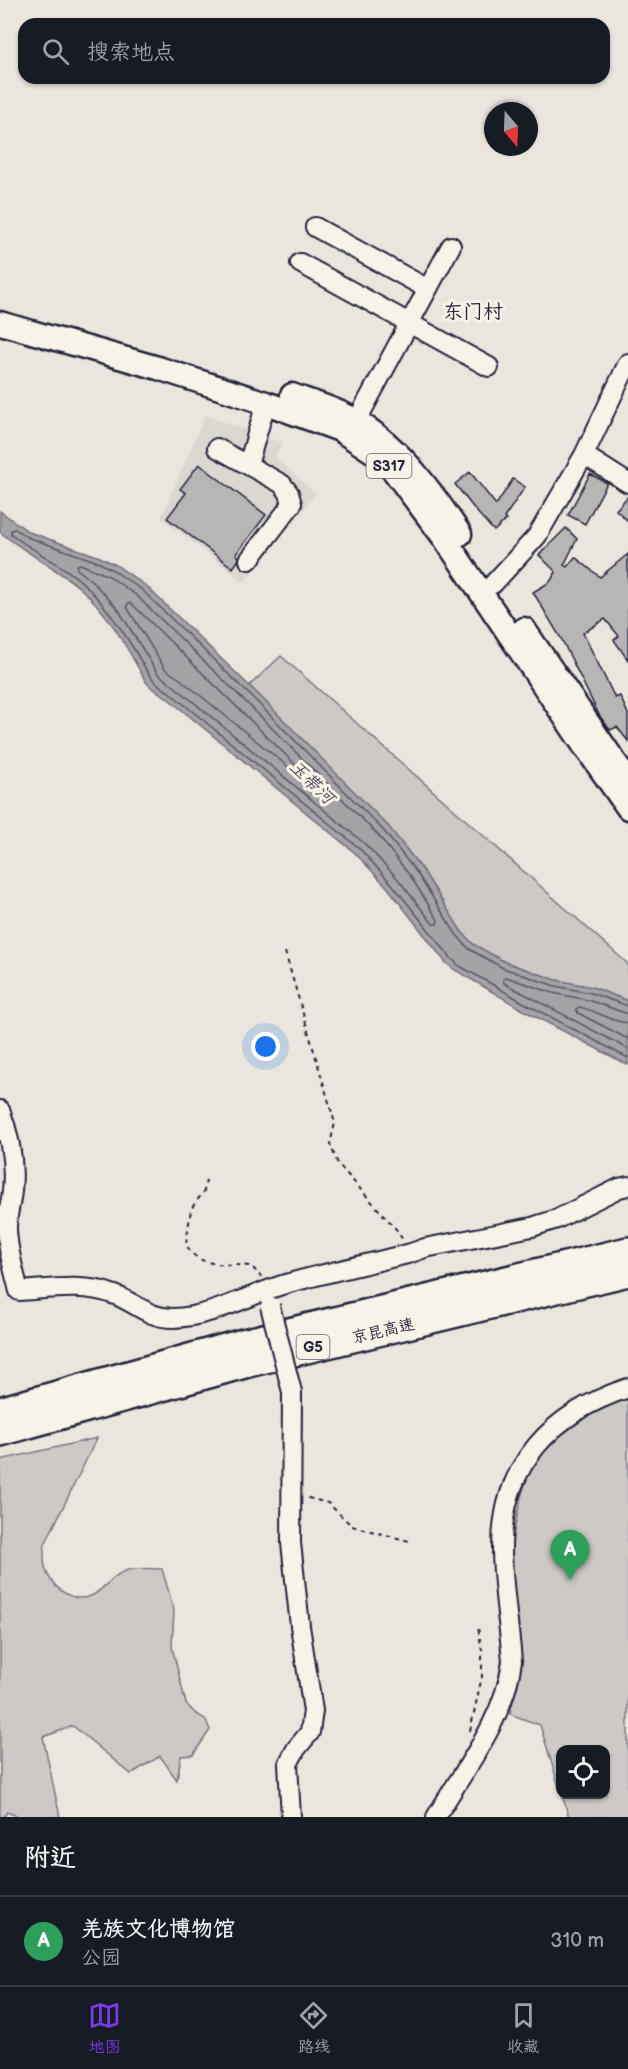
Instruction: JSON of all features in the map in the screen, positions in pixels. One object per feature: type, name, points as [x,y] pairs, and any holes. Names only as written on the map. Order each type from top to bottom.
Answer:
[{"type":"highway","name":"京昆高速","points":[[0,1411],[243,1343],[628,1251]]},
{"type":"highway","name":"京昆高速","points":[[0,1432],[248,1363],[628,1272]]},
{"type":"main road","name":"S317","points":[[0,307],[162,353],[324,406],[356,422],[385,441],[405,460],[438,502],[628,781]]},
{"type":"main road","name":"S317","points":[[0,323],[158,368],[266,403],[340,430],[375,453],[393,470],[445,539],[628,808]]},
{"type":"street","points":[[315,227],[428,289]]},
{"type":"street","points":[[356,422],[451,246]]},
{"type":"street","points":[[300,263],[489,367]]},
{"type":"street","points":[[494,584],[537,536],[584,455],[628,363]]},
{"type":"street","points":[[248,465],[266,403]]},
{"type":"street","points":[[217,448],[282,484],[290,493],[292,504],[249,560]]},
{"type":"street","points":[[584,455],[628,483]]},
{"type":"street","points":[[0,1110],[11,1144],[13,1182],[5,1213],[9,1248],[20,1291],[81,1288],[96,1290],[115,1295],[154,1316],[174,1318],[268,1299],[425,1248],[532,1227],[557,1219],[619,1188],[628,1186]]},
{"type":"street","points":[[268,1299],[292,1392],[291,1543],[300,1626],[313,1711],[310,1732],[296,1749],[288,1764],[291,1817]]},
{"type":"street","points":[[436,1817],[496,1715],[510,1674],[512,1661],[502,1544],[505,1508],[515,1480],[530,1453],[554,1427],[591,1403],[628,1388]]},
{"type":"path","points":[[285,952],[335,1123],[330,1144],[333,1155],[338,1164],[396,1229],[411,1253]]},
{"type":"path","points":[[206,1180],[204,1191],[191,1209],[186,1244],[196,1257],[205,1262],[232,1264],[254,1269],[264,1281],[268,1299]]},
{"type":"path","points":[[292,1495],[328,1503],[352,1526],[413,1542]]},
{"type":"path","points":[[469,1734],[482,1676],[482,1651],[477,1627]]},
{"type":"shaded area","points":[[205,415],[283,443],[275,457],[316,494],[244,582],[161,518]]},
{"type":"shaded area","points":[[281,656],[628,964],[628,1001],[592,987],[556,980],[505,962],[473,944],[461,931],[422,869],[388,826],[249,686]]},
{"type":"shaded area","points":[[628,1397],[628,1817],[569,1817],[563,1799],[610,1799],[610,1745],[556,1745],[556,1777],[540,1725],[510,1714],[521,1663],[515,1614],[511,1546],[521,1497],[530,1469],[550,1443],[583,1418]]},
{"type":"shaded area","points":[[97,1438],[45,1544],[45,1567],[56,1587],[76,1598],[95,1594],[125,1571],[162,1569],[174,1610],[172,1647],[186,1704],[205,1719],[210,1730],[193,1755],[181,1756],[177,1780],[160,1756],[131,1774],[73,1726],[43,1737],[60,1817],[20,1817],[7,1812],[4,1817],[0,1817],[0,1460]]},
{"type":"water","name":"玉带河","points":[[0,511],[29,532],[100,557],[146,586],[261,697],[388,826],[422,869],[461,931],[473,944],[505,962],[556,980],[592,987],[628,1001],[628,1065],[525,1011],[446,963],[388,888],[355,853],[146,682],[117,632],[90,598],[70,580],[0,532]]},
{"type":"building","points":[[199,464],[266,515],[236,554],[239,557],[233,568],[167,518],[186,493],[180,489]]},
{"type":"building","points":[[470,472],[496,505],[513,479],[525,487],[504,518],[506,520],[494,531],[455,484]]},
{"type":"building","points":[[590,474],[607,483],[585,524],[568,515]]},
{"type":"building","points":[[628,496],[628,521],[616,510]]},
{"type":"building","points":[[566,528],[577,539],[564,565],[567,567],[575,557],[600,577],[628,554],[628,660],[614,640],[619,636],[605,619],[583,633],[615,698],[620,696],[628,714],[628,741],[617,727],[610,730],[599,715],[562,640],[533,592],[550,582],[556,572],[539,555]]},
{"type":"place","name":"羌族文化博物馆","points":[[570,1580]]},
{"type":"district","name":"东门村","points":[[473,311]]}]
